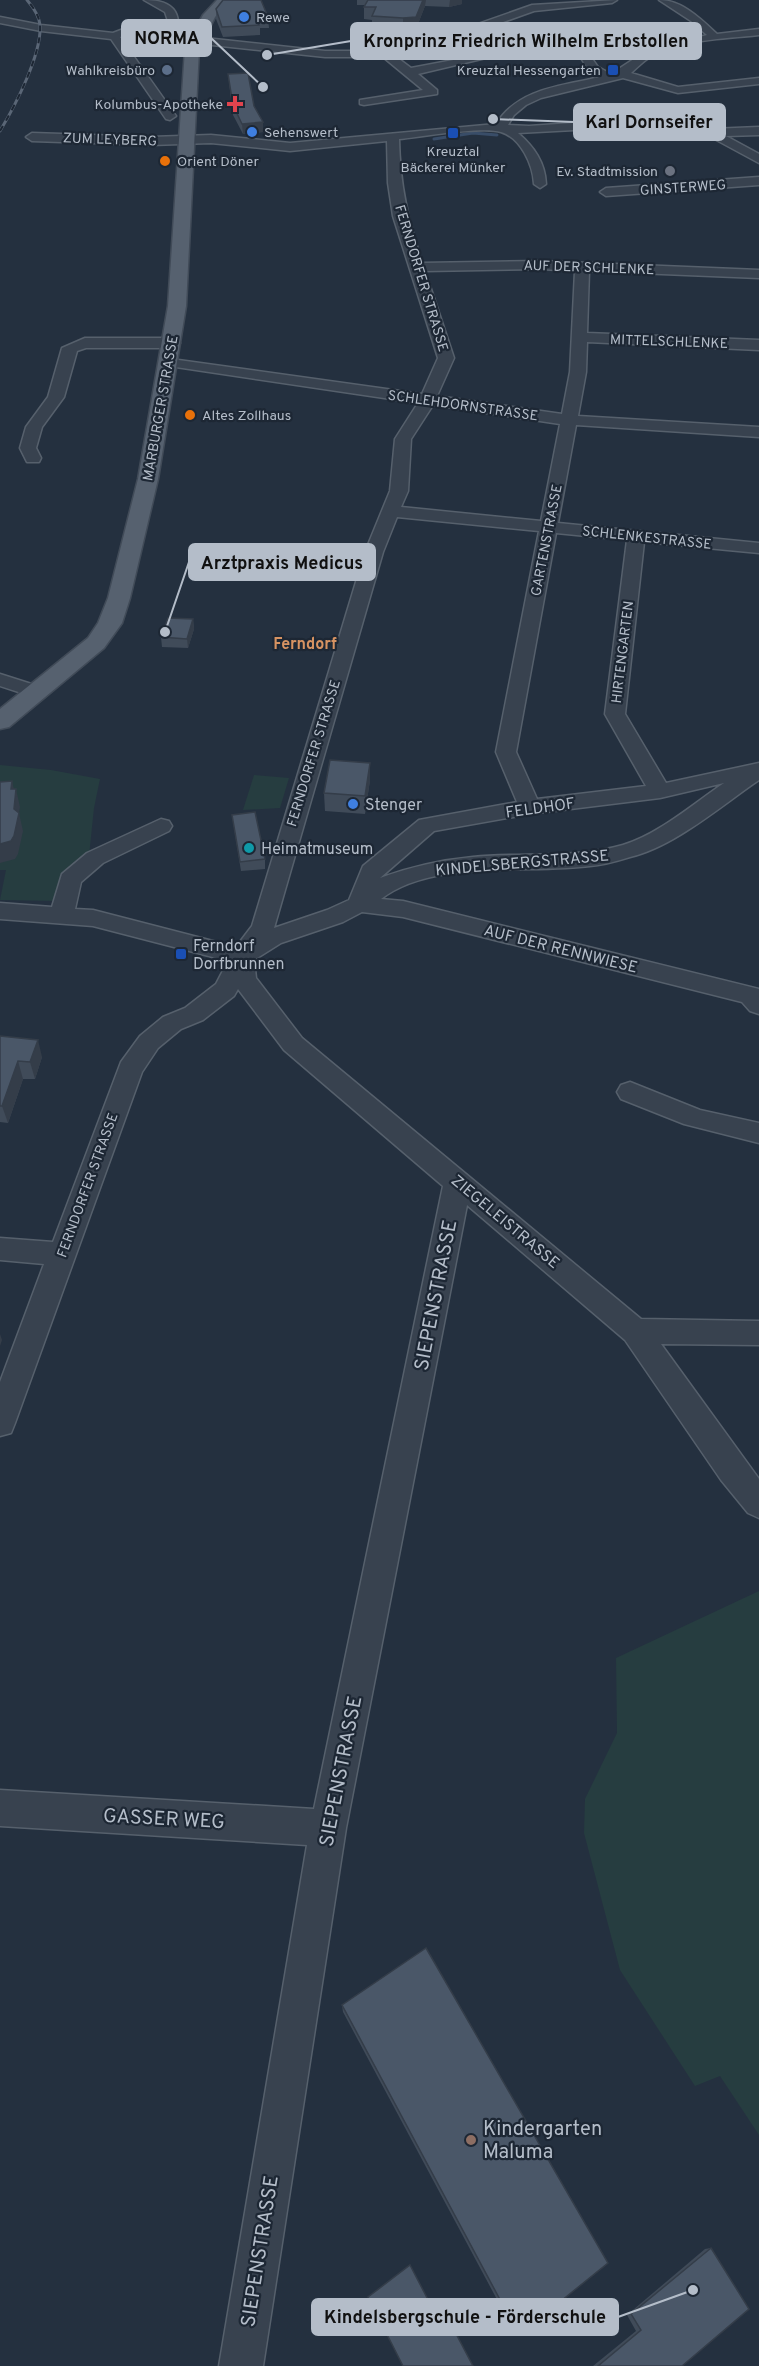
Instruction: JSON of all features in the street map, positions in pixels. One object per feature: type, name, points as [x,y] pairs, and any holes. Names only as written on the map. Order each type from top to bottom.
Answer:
[{"type":"main road","name":"MARBURGER STRASSE","points":[[0,722],[84,655],[110,622],[146,490],[170,352],[178,297],[195,41],[208,15],[224,0]]},
{"type":"street","points":[[149,0],[171,12],[173,18],[170,25],[160,34],[195,41],[326,54],[386,54],[427,46],[541,3],[612,0]]},
{"type":"street","points":[[664,0],[695,19],[716,37]]},
{"type":"street","points":[[0,20],[32,27],[114,36],[151,37]]},
{"type":"street","points":[[114,36],[134,28],[170,25]]},
{"type":"street","points":[[567,31],[594,69],[609,78]]},
{"type":"street","points":[[540,184],[541,170],[530,153],[501,126],[518,107],[543,94],[622,74],[647,54],[716,37],[759,32]]},
{"type":"street","points":[[114,36],[141,71],[170,116]]},
{"type":"street","points":[[364,102],[433,92],[386,54]]},
{"type":"street","points":[[410,72],[485,57]]},
{"type":"street","points":[[622,74],[678,90],[759,81]]},
{"type":"street","name":"ZUM LEYBERG","points":[[32,136],[188,139],[290,147],[501,126],[523,130],[631,123],[711,133]]},
{"type":"street","points":[[711,133],[759,131]]},
{"type":"street","points":[[711,133],[759,159]]},
{"type":"street","name":"FERNDORFER STRASSE","points":[[0,1423],[130,1070],[149,1042],[172,1023],[194,1014],[225,990],[242,957],[263,927],[374,552],[399,490],[403,440],[427,401],[446,357],[400,216],[394,183],[393,137]]},
{"type":"street","name":"GINSTERWEG","points":[[606,192],[759,181]]},
{"type":"street","name":"AUF DER SCHLENKE","points":[[418,267],[487,264],[759,274]]},
{"type":"street","name":"GARTENSTRASSE","points":[[530,807],[506,752],[578,372],[582,267]]},
{"type":"street","name":"MITTELSCHLENKE","points":[[579,337],[759,345]]},
{"type":"street","name":"SCHLEHDORNSTRASSE","points":[[33,458],[28,448],[34,426],[56,397],[70,348],[85,343],[170,352],[427,401],[568,420],[759,432]]},
{"type":"street","name":"SCHLENKESTRASSE","points":[[391,511],[759,548]]},
{"type":"street","name":"HIRTENGARTEN","points":[[636,537],[615,714],[660,791]]},
{"type":"street","points":[[0,680],[37,692]]},
{"type":"street","name":"KINDELSBERGSTRASSE","points":[[242,957],[273,937],[314,924],[359,904],[385,884],[412,874],[474,864],[591,859],[631,850],[662,835],[759,770]]},
{"type":"street","name":"FELDHOF","points":[[359,904],[371,871],[426,825],[530,807],[660,791],[759,770]]},
{"type":"street","points":[[62,914],[70,879],[95,858],[161,826]]},
{"type":"street","name":"AUF DER RENNWIESE","points":[[359,904],[403,909],[727,989],[750,995],[759,1005]]},
{"type":"street","points":[[0,911],[62,914],[119,924],[242,957]]},
{"type":"street","name":"ZIEGELEISTRASSE","points":[[242,957],[243,980],[293,1044],[458,1180],[635,1331],[732,1470],[759,1503]]},
{"type":"street","points":[[630,1092],[663,1107],[730,1128],[759,1133]]},
{"type":"street","name":"SIEPENSTRASSE","points":[[241,2366],[328,1828],[458,1180]]},
{"type":"street","points":[[0,1249],[61,1254]]},
{"type":"street","points":[[635,1331],[759,1333]]},
{"type":"street","name":"GASSER WEG","points":[[0,1808],[328,1828]]},
{"type":"green space","points":[[0,765],[51,770],[100,779],[94,808],[89,856],[62,874],[56,901],[0,900],[6,870],[0,870]]},
{"type":"green space","points":[[254,775],[289,778],[280,808],[243,810]]},
{"type":"green space","points":[[759,1591],[759,2135],[720,2076],[695,2086],[620,1970],[584,1833],[585,1799],[617,1733],[616,1658]]},
{"type":"building","points":[[223,0],[261,0],[268,17],[257,18],[259,25],[222,27],[216,9]]},
{"type":"building","points":[[368,0],[423,0],[416,17],[403,18],[372,16],[376,7],[364,7]]},
{"type":"building","points":[[248,73],[254,106],[263,122],[242,124],[233,105],[228,74]]},
{"type":"building","points":[[168,618],[193,619],[187,639],[161,637]]},
{"type":"building","points":[[330,760],[370,763],[365,796],[324,793]]},
{"type":"building","points":[[12,781],[11,789],[16,789],[14,809],[19,813],[11,841],[0,844],[0,782]]},
{"type":"building","name":"Heimatmuseum","points":[[255,812],[265,859],[240,862],[232,815]]},
{"type":"building","points":[[0,1036],[38,1040],[30,1062],[18,1061],[2,1106],[0,1106]]},
{"type":"building","name":"Kindergarten Maluma","points":[[426,1948],[608,2263],[519,2335],[342,2005]]},
{"type":"building","points":[[711,2248],[749,2309],[682,2366],[598,2366],[641,2330],[631,2314]]},
{"type":"building","points":[[410,2265],[437,2317],[444,2311],[473,2366],[403,2366],[368,2297]]},
{"type":"waterway","points":[[434,139],[473,133],[497,135]]},
{"type":"railway","points":[[0,131],[26,80],[37,50],[40,25],[27,0]]},
{"type":"place","name":"Rewe","points":[[244,17]]},
{"type":"place","name":"Kronprinz Friedrich Wilhelm Erbstollen","points":[[267,55]]},
{"type":"place","name":"Wahlkreisbüro","points":[[167,70]]},
{"type":"place","name":"Kreuztal Hessengarten","points":[[613,70]]},
{"type":"place","name":"NORMA","points":[[263,87]]},
{"type":"place","name":"Kolumbus-Apotheke","points":[[235,104]]},
{"type":"place","name":"Karl Dornseifer","points":[[493,119]]},
{"type":"place","name":"Sehenswert","points":[[252,132]]},
{"type":"place","name":"Kreuztal Bäckerei Münker","points":[[453,133]]},
{"type":"place","name":"Orient Döner","points":[[165,161]]},
{"type":"place","name":"Ev. Stadtmission","points":[[670,171]]},
{"type":"place","name":"Altes Zollhaus","points":[[190,415]]},
{"type":"place","name":"Arztpraxis Medicus","points":[[165,632]]},
{"type":"place","name":"Stenger","points":[[353,804]]},
{"type":"place","name":"Heimatmuseum","points":[[249,848]]},
{"type":"place","name":"Ferndorf Dorfbrunnen","points":[[181,954]]},
{"type":"place","name":"Kindergarten Maluma","points":[[471,2140]]},
{"type":"place","name":"Kindelsbergschule - Förderschule","points":[[693,2290]]},
{"type":"district","name":"Ferndorf","points":[[305,643]]}]
